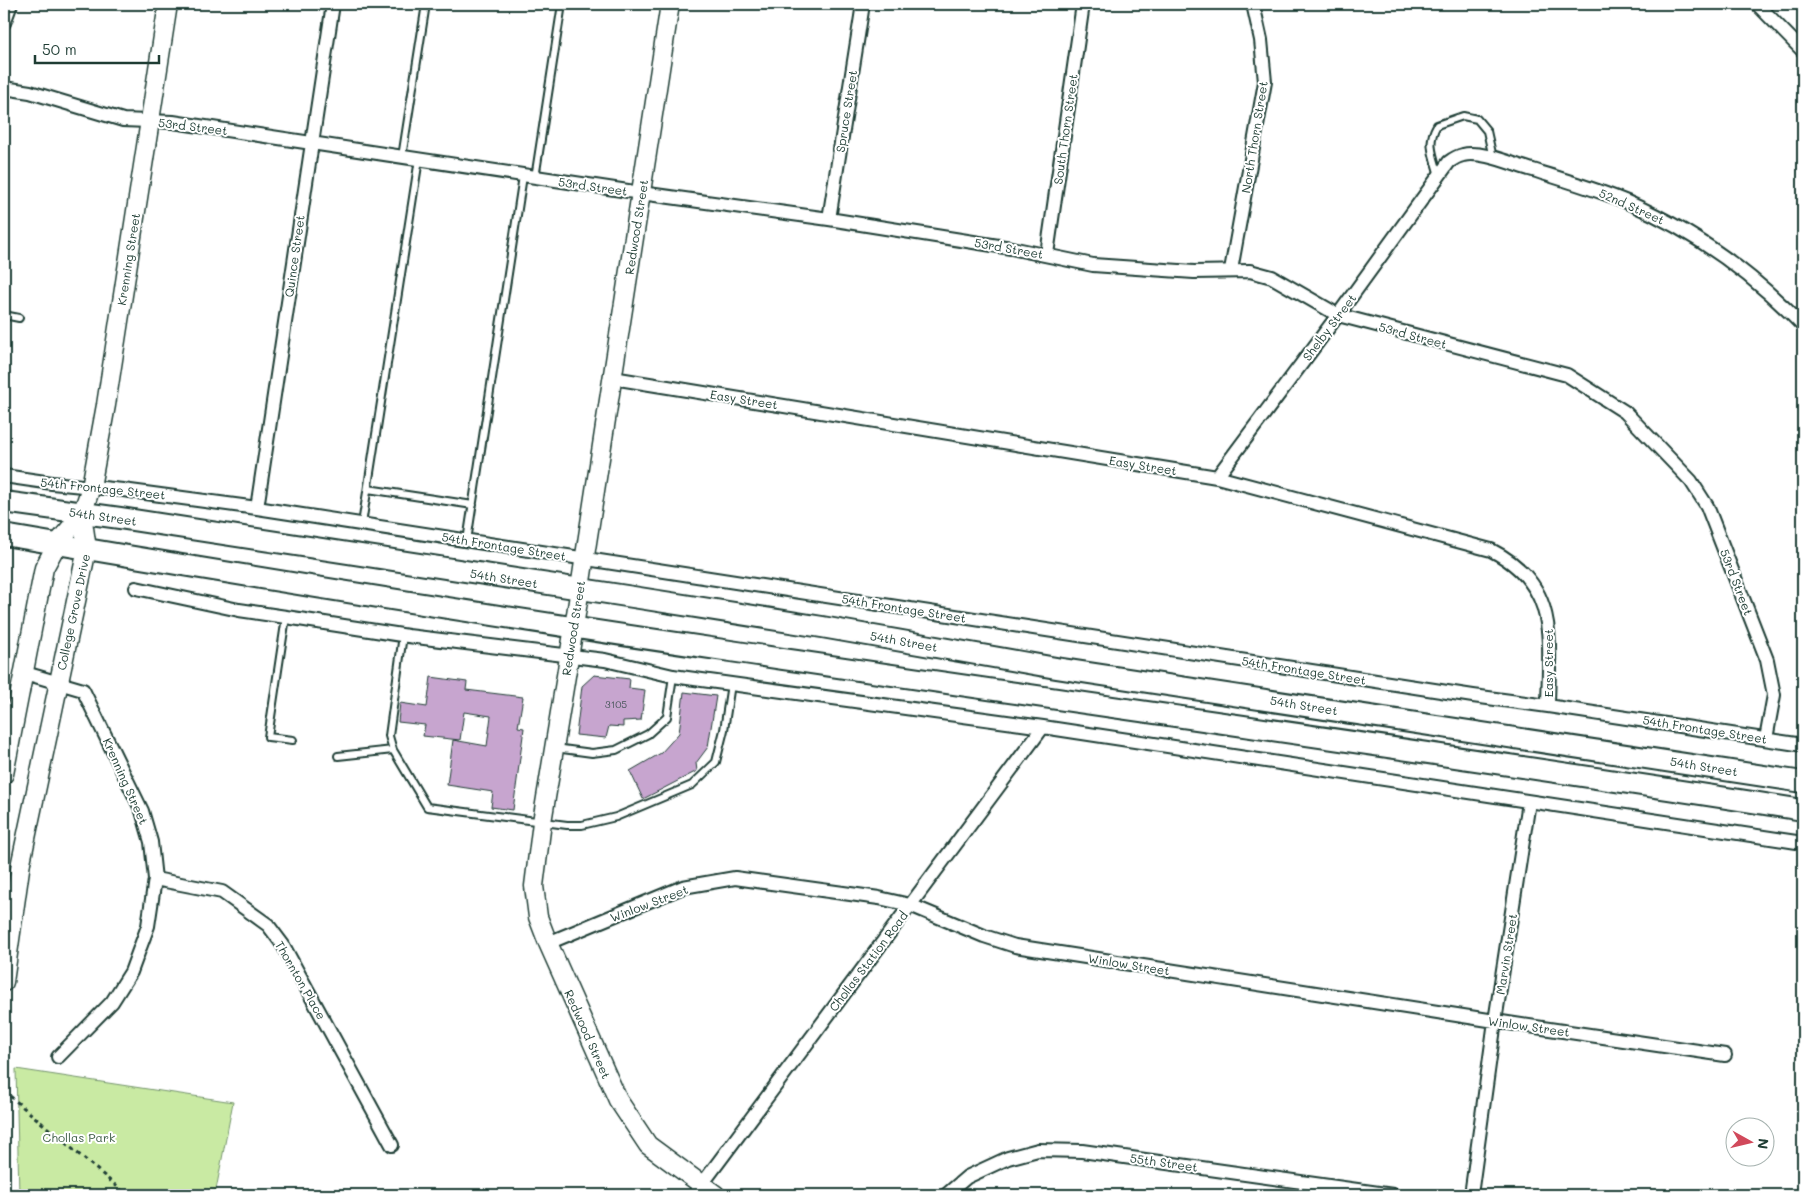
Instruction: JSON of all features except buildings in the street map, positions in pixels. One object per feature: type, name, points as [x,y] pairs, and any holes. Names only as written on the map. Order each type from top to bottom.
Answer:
[{"type":"main road","name":"54th Street","points":[[4,502],[120,518],[822,627],[1056,668],[1803,782]]},
{"type":"main road","points":[[4,535],[295,584],[574,627],[1529,767],[1803,810]]},
{"type":"street","points":[[4,23],[11,4]]},
{"type":"street","name":"Krenning Street","points":[[82,514],[91,487],[106,405],[168,4]]},
{"type":"street","name":"Quince Street","points":[[257,508],[332,4]]},
{"type":"street","name":"Redwood Street","points":[[670,4],[574,627],[553,748],[534,886],[538,917],[548,943],[618,1100],[648,1145],[698,1190],[716,1195]]},
{"type":"street","name":"Spruce Street","points":[[829,219],[863,4]]},
{"type":"street","name":"South Thorn Street","points":[[1047,254],[1083,4]]},
{"type":"street","name":"North Thorn Street","points":[[1231,270],[1265,82],[1261,40],[1253,4]]},
{"type":"street","points":[[1756,4],[1803,51]]},
{"type":"street","name":"53rd Street","points":[[4,88],[30,92],[123,120],[149,120],[311,142],[529,177],[829,219],[1047,254],[1093,265],[1194,272],[1250,271],[1272,277],[1338,315],[1567,375],[1625,412],[1691,481],[1707,506],[1767,660],[1774,695],[1766,739]]},
{"type":"street","name":"52nd Street","points":[[1439,176],[1449,162],[1462,155],[1473,153],[1598,191],[1626,202],[1671,224],[1730,261],[1758,283],[1803,326]]},
{"type":"street","name":"Shelby Street","points":[[1217,477],[1439,176]]},
{"type":"street","name":"Easy Street","points":[[613,378],[1217,477],[1478,546],[1503,556],[1524,573],[1540,597],[1548,628],[1548,706]]},
{"type":"street","name":"54th Frontage Street","points":[[4,476],[257,508],[1473,696],[1803,745]]},
{"type":"street","points":[[4,774],[44,568],[57,544],[82,514]]},
{"type":"street","name":"College Grove Drive","points":[[4,982],[21,862],[87,549],[82,514]]},
{"type":"street","points":[[136,588],[239,610],[402,635],[605,660],[673,676],[1043,727],[1803,843]]},
{"type":"street","name":"Krenning Street","points":[[24,673],[84,690],[142,811],[151,842],[155,879],[148,926],[132,972],[112,1002],[58,1057]]},
{"type":"street","name":"Chollas Station Road","points":[[698,1190],[1043,727]]},
{"type":"street","name":"Marvin Street","points":[[1471,1195],[1495,1021],[1529,802]]},
{"type":"street","name":"Winlow Street","points":[[548,943],[683,887],[735,878],[879,898],[910,905],[984,936],[1015,946],[1725,1055]]},
{"type":"street","name":"Thornton Place","points":[[155,879],[222,892],[268,925],[283,945],[392,1145]]},
{"type":"street","name":"55th Street","points":[[946,1195],[967,1177],[1008,1158],[1038,1150],[1082,1151],[1393,1195]]},
{"type":"lane","points":[[402,157],[426,4]]},
{"type":"lane","points":[[467,541],[529,177],[562,4]]},
{"type":"lane","points":[[1439,176],[1430,144],[1431,135],[1437,125],[1463,116],[1477,118],[1487,132],[1493,158]]},
{"type":"lane","points":[[362,524],[419,159]]},
{"type":"lane","points":[[4,315],[19,318]]},
{"type":"lane","points":[[368,489],[473,505]]},
{"type":"lane","points":[[286,617],[268,736],[293,740]]},
{"type":"lane","points":[[402,635],[389,736],[393,750],[428,807],[542,822],[582,825],[616,817],[692,785],[716,762],[724,730],[731,684]]},
{"type":"lane","points":[[553,748],[592,753],[616,750],[648,734],[667,717],[673,676]]},
{"type":"lane","points":[[338,756],[393,750]]},
{"type":"path","points":[[4,1091],[127,1195]]},
{"type":"green space","name":"Chollas Park","points":[[16,1069],[233,1102],[215,1195],[19,1195]]}]
